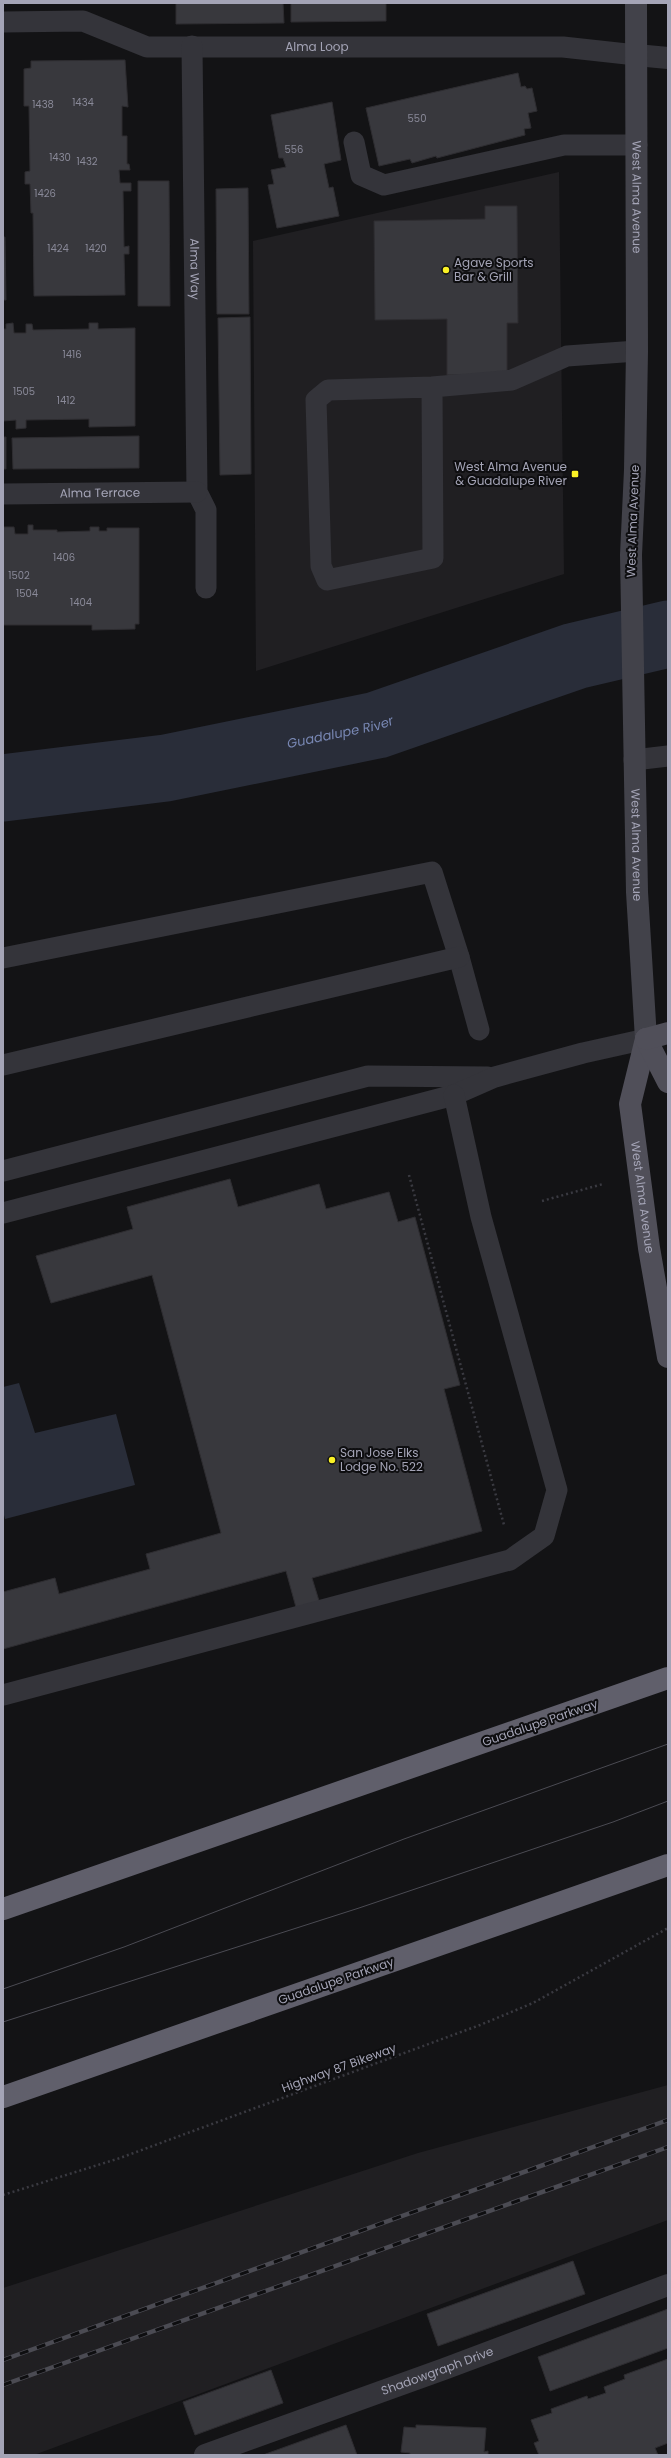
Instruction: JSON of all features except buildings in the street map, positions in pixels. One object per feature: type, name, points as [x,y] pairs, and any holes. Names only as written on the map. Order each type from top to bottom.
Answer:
[{"type":"highway","name":"Guadalupe Parkway","points":[[3,1909],[664,1680]]},
{"type":"highway","name":"Guadalupe Parkway","points":[[3,2097],[668,1865]]},
{"type":"main road","name":"West Alma Avenue","points":[[636,3],[637,351],[635,470],[630,555],[637,892],[646,1039],[630,1104],[649,1248],[668,1357]]},
{"type":"main road","points":[[646,1039],[668,1033]]},
{"type":"main road","name":"West Alma Avenue","points":[[646,1039],[668,1082]]},
{"type":"street","points":[[636,55],[668,58]]},
{"type":"street","name":"Shadowgraph Drive","points":[[205,2455],[444,2369],[668,2285]]},
{"type":"lane","name":"Alma Loop","points":[[3,22],[83,21],[147,46],[564,47],[636,55]]},
{"type":"lane","name":"Alma Way","points":[[192,46],[197,492]]},
{"type":"lane","points":[[354,142],[361,175],[384,185],[564,145],[637,145]]},
{"type":"lane","points":[[432,387],[433,558],[327,580],[321,566],[316,400],[328,390],[432,387],[512,380],[567,356],[637,351]]},
{"type":"lane","name":"Alma Terrace","points":[[3,494],[197,492]]},
{"type":"lane","points":[[197,492],[206,510],[206,588]]},
{"type":"lane","points":[[634,751],[668,756]]},
{"type":"lane","points":[[3,958],[432,872],[459,956],[479,1030]]},
{"type":"lane","points":[[3,1065],[459,956]]},
{"type":"lane","points":[[3,1213],[454,1095],[495,1077],[583,1053],[646,1039]]},
{"type":"lane","points":[[3,1171],[368,1076],[495,1077]]},
{"type":"lane","points":[[3,1695],[510,1560],[544,1536],[557,1490],[481,1218],[454,1095]]},
{"type":"path","points":[[409,1175],[504,1525]]},
{"type":"path","points":[[542,1201],[603,1184]]},
{"type":"path","name":"Highway 87 Bikeway","points":[[3,2195],[120,2158],[480,2025],[533,2003],[668,1928]]},
{"type":"shaded area","points":[[559,172],[564,574],[256,671],[253,241]]},
{"type":"shaded area","points":[[668,2085],[668,2220],[34,2455],[3,2455],[3,2288],[418,2153]]},
{"type":"water","points":[[19,1383],[35,1433],[116,1414],[135,1485],[5,1519],[3,1511],[3,1387]]},
{"type":"waterway","name":"Guadalupe River","points":[[3,788],[166,768],[377,725],[575,656],[668,634]]},
{"type":"tram line","points":[[3,1989],[124,1947],[404,1839],[668,1744]]},
{"type":"tram line","points":[[3,2022],[359,1908],[613,1822],[668,1801]]},
{"type":"railway","points":[[3,2360],[668,2120]]},
{"type":"railway","points":[[3,2385],[668,2147]]},
{"type":"place","name":"Agave Sports Bar & Grill","points":[[446,270]]},
{"type":"place","name":"West Alma Avenue & Guadalupe River","points":[[575,474]]},
{"type":"place","name":"San Jose Elks Lodge No. 522","points":[[332,1460]]}]
